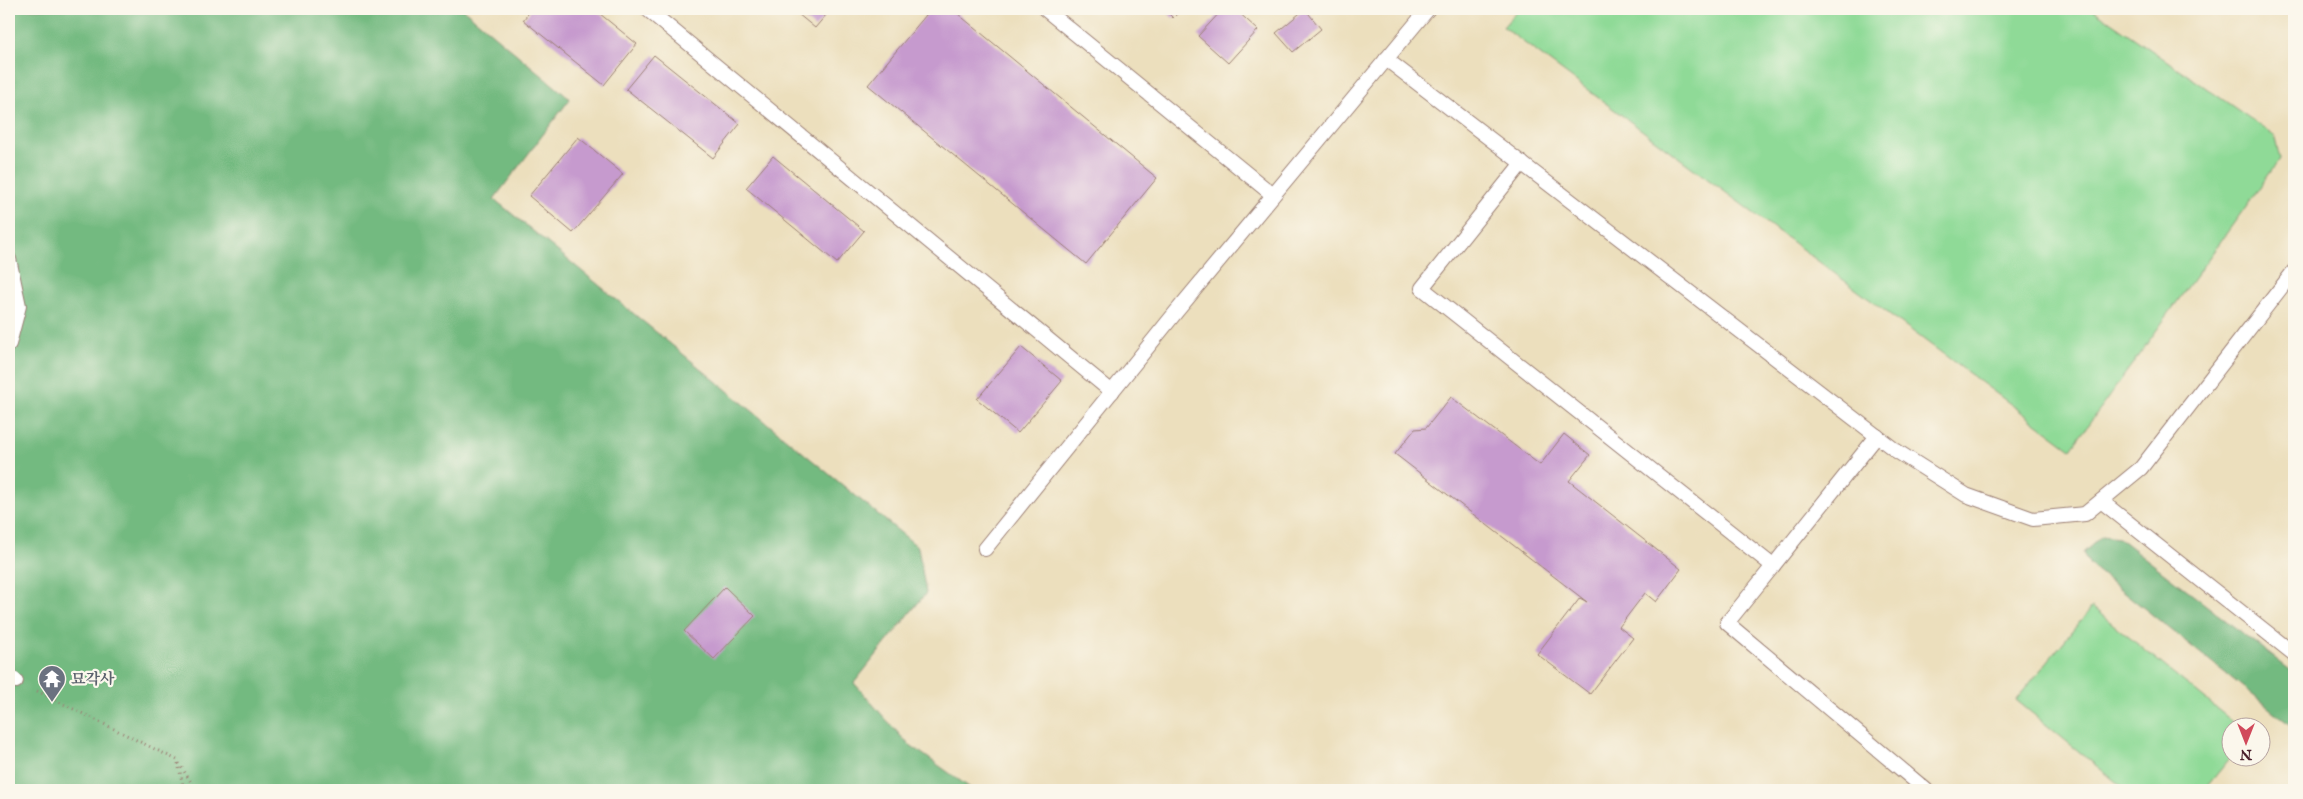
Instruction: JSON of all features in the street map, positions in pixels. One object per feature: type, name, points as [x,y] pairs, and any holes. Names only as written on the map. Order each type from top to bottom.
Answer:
[{"type":"lane","points":[[647,9],[1112,392]]},
{"type":"lane","points":[[1045,9],[1273,195]]},
{"type":"lane","points":[[985,549],[1273,195],[1428,9]]},
{"type":"lane","points":[[1386,59],[1895,450],[1966,495],[2033,519],[2084,514],[2141,468],[2294,271]]},
{"type":"lane","points":[[1522,163],[1422,288],[1773,566]]},
{"type":"lane","points":[[9,259],[19,306],[9,344]]},
{"type":"lane","points":[[1877,436],[1728,623],[1926,790]]},
{"type":"lane","points":[[2101,501],[2294,654]]},
{"type":"path","points":[[12,678],[177,760],[196,790]]},
{"type":"path","points":[[177,760],[184,790]]},
{"type":"green space","points":[[9,9],[463,9],[570,99],[494,199],[918,547],[926,593],[854,683],[906,742],[973,790],[9,790]]},
{"type":"green space","points":[[1519,9],[2092,9],[2274,135],[2280,159],[2071,449],[1503,27]]},
{"type":"green space","points":[[2102,536],[2119,538],[2294,673],[2294,728],[2090,565],[2083,553]]},
{"type":"green space","points":[[2092,607],[2226,716],[2220,716],[2220,766],[2224,766],[2204,790],[2126,790],[2016,700]]},
{"type":"building","points":[[532,9],[594,9],[637,44],[604,85],[523,20]]},
{"type":"building","points":[[792,9],[831,9],[815,28]]},
{"type":"building","points":[[931,9],[952,9],[1157,178],[1086,264],[868,85]]},
{"type":"building","points":[[1164,9],[1182,9],[1173,18]]},
{"type":"building","points":[[1223,9],[1235,9],[1258,30],[1228,63],[1198,36]]},
{"type":"building","points":[[1305,9],[1321,29],[1293,52],[1276,33]]},
{"type":"building","points":[[654,55],[740,124],[713,158],[626,89]]},
{"type":"building","points":[[578,137],[623,174],[573,233],[529,196]]},
{"type":"building","points":[[773,156],[864,231],[837,263],[746,188]]},
{"type":"building","points":[[1021,347],[1062,381],[1018,433],[977,399]]},
{"type":"building","points":[[1451,397],[1540,465],[1564,434],[1590,455],[1569,481],[1681,569],[1656,602],[1645,593],[1619,627],[1633,638],[1590,694],[1537,654],[1580,598],[1587,602],[1395,454],[1415,429],[1426,428]]},
{"type":"building","points":[[725,587],[755,616],[714,659],[684,631]]},
{"type":"place","name":"묘각사","points":[[52,703]]}]
